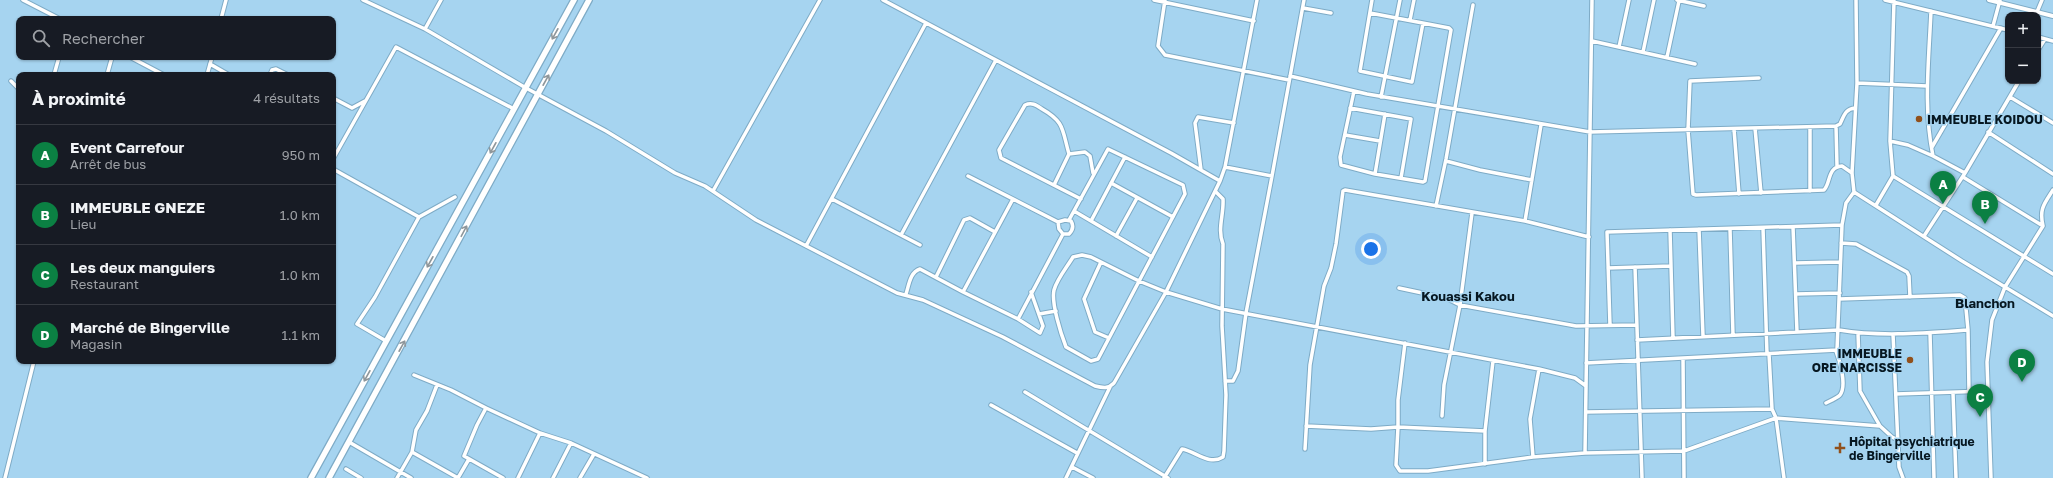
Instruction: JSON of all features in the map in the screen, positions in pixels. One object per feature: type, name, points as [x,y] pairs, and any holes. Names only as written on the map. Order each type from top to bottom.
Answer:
[{"type":"highway","points":[[311,478],[574,0]]},
{"type":"highway","points":[[329,478],[590,0]]},
{"type":"street","points":[[23,0],[54,16]]},
{"type":"street","points":[[222,16],[226,0]]},
{"type":"street","points":[[363,0],[425,29],[526,88],[606,131],[675,174],[713,191],[756,220],[896,293],[906,294],[924,300],[1003,337],[1095,386],[1110,387]]},
{"type":"street","points":[[425,29],[441,0]]},
{"type":"street","points":[[713,191],[820,0]]},
{"type":"street","points":[[883,0],[1220,181]]},
{"type":"street","points":[[1154,0],[1166,1],[1169,4],[1254,20]]},
{"type":"street","points":[[1066,478],[1110,387],[1114,383],[1166,292],[1216,192],[1225,167],[1245,71],[1257,0]]},
{"type":"street","points":[[1225,381],[1233,381],[1238,371],[1246,313],[1304,0]]},
{"type":"street","points":[[1372,0],[1359,70],[1412,82],[1423,22]]},
{"type":"street","points":[[1381,97],[1400,0]]},
{"type":"street","points":[[1410,20],[1414,0]]},
{"type":"street","points":[[1585,453],[1592,0]]},
{"type":"street","points":[[1619,47],[1629,0]]},
{"type":"street","points":[[1643,52],[1654,0]]},
{"type":"street","points":[[1667,57],[1678,0],[1704,6]]},
{"type":"street","points":[[1826,403],[1839,396],[1841,392],[1842,371],[1836,351],[1839,330],[1842,225],[1846,203],[1854,192],[1852,173],[1856,83],[1856,0]]},
{"type":"street","points":[[1885,0],[2005,29]]},
{"type":"street","points":[[1989,0],[2000,1],[2036,12],[2042,0]]},
{"type":"street","points":[[1166,1],[1158,46],[1164,55],[1290,78],[1381,97],[1590,132],[1836,126],[1840,124],[1844,113],[1850,108],[1855,108]]},
{"type":"street","points":[[1993,26],[2000,1]]},
{"type":"street","points":[[1876,205],[1893,176],[1890,142],[1894,2]]},
{"type":"street","points":[[1436,206],[1446,161],[1473,5]]},
{"type":"street","points":[[1303,8],[1331,13]]},
{"type":"street","points":[[1931,11],[1927,86],[1928,124],[1933,156]]},
{"type":"street","points":[[1354,91],[1345,135],[1341,165],[1375,174],[1425,181],[1452,32],[1449,28],[1370,12]]},
{"type":"street","points":[[2041,13],[2053,16]]},
{"type":"street","points":[[806,246],[926,23]]},
{"type":"street","points":[[1932,147],[2001,28]]},
{"type":"street","points":[[2041,38],[2053,41]]},
{"type":"street","points":[[2039,48],[2044,39]]},
{"type":"street","points":[[1592,41],[1695,64]]},
{"type":"street","points":[[336,154],[395,48],[398,47],[514,109]]},
{"type":"street","points":[[55,72],[58,60]]},
{"type":"street","points":[[108,72],[111,60]]},
{"type":"street","points":[[136,60],[158,72]]},
{"type":"street","points":[[208,72],[211,60]]},
{"type":"street","points":[[901,235],[996,60]]},
{"type":"street","points":[[210,64],[224,72]]},
{"type":"street","points":[[271,72],[272,70],[276,69],[282,72]]},
{"type":"street","points":[[1759,78],[1691,80],[1688,130],[1693,194],[1740,194],[1824,190],[1831,172],[1837,166],[1836,126]]},
{"type":"street","points":[[11,81],[16,86]]},
{"type":"street","points":[[1856,83],[1927,86]]},
{"type":"street","points":[[1924,236],[1964,175],[2017,84]]},
{"type":"street","points":[[2010,97],[2053,123]]},
{"type":"street","points":[[336,100],[352,108],[366,100]]},
{"type":"street","points":[[1054,185],[1069,154],[1060,123],[1055,116],[1033,104],[1025,105],[999,150],[999,155],[1001,158],[1081,199]]},
{"type":"street","points":[[1350,108],[1411,119],[1400,178]]},
{"type":"street","points":[[1375,174],[1385,114]]},
{"type":"street","points":[[1201,170],[1195,123],[1198,117],[1234,123]]},
{"type":"street","points":[[1525,221],[1541,124]]},
{"type":"street","points":[[1810,127],[1810,191]]},
{"type":"street","points":[[1755,128],[1761,193]]},
{"type":"street","points":[[1734,129],[1740,194]]},
{"type":"street","points":[[1988,132],[2053,174]]},
{"type":"street","points":[[1345,135],[1380,141]]},
{"type":"street","points":[[1890,142],[1908,145],[1933,156],[2043,226]]},
{"type":"street","points":[[1069,220],[1106,150],[1111,149],[1183,185],[1185,194],[1173,217],[1139,282],[1098,359],[1091,361],[1068,350],[1056,311],[1054,289],[1073,257],[1086,255],[1139,282],[1222,309],[1539,369],[1575,378],[1586,386]]},
{"type":"street","points":[[1069,154],[1085,152],[1090,156],[1094,174]]},
{"type":"street","points":[[1091,221],[1125,157]]},
{"type":"street","points":[[1446,161],[1480,170],[1532,180]]},
{"type":"street","points":[[1837,166],[1842,166],[1852,173]]},
{"type":"street","points":[[1225,167],[1272,176]]},
{"type":"street","points":[[336,171],[419,217]]},
{"type":"street","points":[[968,176],[1058,222],[1069,220]]},
{"type":"street","points":[[1893,176],[2053,274]]},
{"type":"street","points":[[1111,183],[1173,217]]},
{"type":"street","points":[[1305,449],[1310,365],[1324,286],[1331,268],[1336,244],[1343,191],[1347,190],[1472,213],[1525,221],[1589,237]]},
{"type":"street","points":[[1991,478],[1987,362],[1990,329],[1994,312],[2005,287],[2043,226],[2040,215],[2043,206],[2053,190]]},
{"type":"street","points":[[1025,392],[1089,432],[1166,477],[1182,449],[1211,460],[1218,460],[1223,457],[1226,426],[1222,326],[1223,249],[1220,230],[1223,199],[1216,192]]},
{"type":"street","points":[[1854,192],[2053,316]]},
{"type":"street","points":[[386,341],[357,324],[375,297],[419,217],[455,197]]},
{"type":"street","points":[[1116,236],[1137,198]]},
{"type":"street","points":[[832,199],[920,244]]},
{"type":"street","points":[[964,292],[1013,199]]},
{"type":"street","points":[[1074,211],[1152,257]]},
{"type":"street","points":[[1442,416],[1444,385],[1452,352],[1460,305],[1472,213]]},
{"type":"street","points":[[936,276],[964,220],[970,218],[995,232]]},
{"type":"street","points":[[1063,234],[1069,234],[1072,231],[1073,225],[1069,220]]},
{"type":"street","points":[[1058,222],[1060,231],[1063,234]]},
{"type":"street","points":[[1610,325],[1607,232],[1842,225]]},
{"type":"street","points":[[1794,227],[1797,332]]},
{"type":"street","points":[[1763,228],[1766,333],[1772,409],[1776,418],[1784,478]]},
{"type":"street","points":[[1699,229],[1703,336]]},
{"type":"street","points":[[1730,229],[1733,335]]},
{"type":"street","points":[[1670,230],[1673,338]]},
{"type":"street","points":[[1018,319],[1063,234]]},
{"type":"street","points":[[1841,244],[1856,244],[1907,272],[1909,276],[1910,297]]},
{"type":"street","points":[[1101,262],[1084,299],[1095,332],[1109,338]]},
{"type":"street","points":[[1795,263],[1840,262]]},
{"type":"street","points":[[1608,268],[1671,266]]},
{"type":"street","points":[[1635,268],[1642,478]]},
{"type":"street","points":[[906,294],[912,275],[916,270],[924,270],[1018,319],[1040,333],[1043,326],[1031,292]]},
{"type":"street","points":[[1399,288],[1446,298],[1460,305],[1576,326],[1637,325]]},
{"type":"street","points":[[1796,294],[1840,293]]},
{"type":"street","points":[[1839,299],[1960,295],[1965,298],[1968,330],[1970,392]]},
{"type":"street","points":[[1039,314],[1056,311]]},
{"type":"street","points":[[1637,340],[1839,330],[1858,333],[1893,334],[1968,330]]},
{"type":"street","points":[[1858,333],[1860,391],[1880,426],[1892,437],[1898,440]]},
{"type":"street","points":[[1930,333],[1933,393],[1934,478]]},
{"type":"street","points":[[1893,334],[1899,467],[1902,478]]},
{"type":"street","points":[[1405,343],[1398,400],[1396,465],[1400,471],[1428,471],[1533,457],[1585,453],[1684,451],[1776,418],[1880,426]]},
{"type":"street","points":[[1586,363],[1836,351]]},
{"type":"street","points":[[1683,358],[1684,478]]},
{"type":"street","points":[[1485,464],[1485,431],[1493,361]]},
{"type":"street","points":[[5,478],[33,364]]},
{"type":"street","points":[[1533,457],[1530,419],[1539,369]]},
{"type":"street","points":[[414,375],[540,433],[572,444],[647,478]]},
{"type":"street","points":[[398,478],[412,452],[416,430],[427,411],[437,385]]},
{"type":"street","points":[[1896,394],[1988,391]]},
{"type":"street","points":[[1953,393],[1956,478]]},
{"type":"street","points":[[991,405],[1077,453]]},
{"type":"street","points":[[486,408],[465,454],[469,459],[503,478]]},
{"type":"street","points":[[1586,412],[1772,409]]},
{"type":"street","points":[[1306,426],[1371,429],[1398,427],[1485,431]]},
{"type":"street","points":[[518,478],[540,433]]},
{"type":"street","points":[[349,442],[411,478]]},
{"type":"street","points":[[553,478],[572,444]]},
{"type":"street","points":[[412,452],[458,478],[469,459]]},
{"type":"street","points":[[580,478],[594,454]]},
{"type":"street","points":[[1072,467],[1093,478]]},
{"type":"street","points":[[346,469],[361,478]]},
{"type":"place","name":"IMMEUBLE KOIDOU","points":[[1919,119]]},
{"type":"place","name":"Event Carrefour","points":[[1943,204]]},
{"type":"place","name":"IMMEUBLE GNEZE","points":[[1985,224]]},
{"type":"place","name":"IMMEUBLE ORE NARCISSE","points":[[1910,360]]},
{"type":"place","name":"Marché de Bingerville","points":[[2022,382]]},
{"type":"place","name":"Les deux manguiers","points":[[1980,417]]},
{"type":"place","name":"Hôpital psychiatrique de Bingerville","points":[[1840,448]]},
{"type":"district","name":"Kouassi Kakou","points":[[1468,296]]},
{"type":"district","name":"Blanchon","points":[[1985,303]]}]
